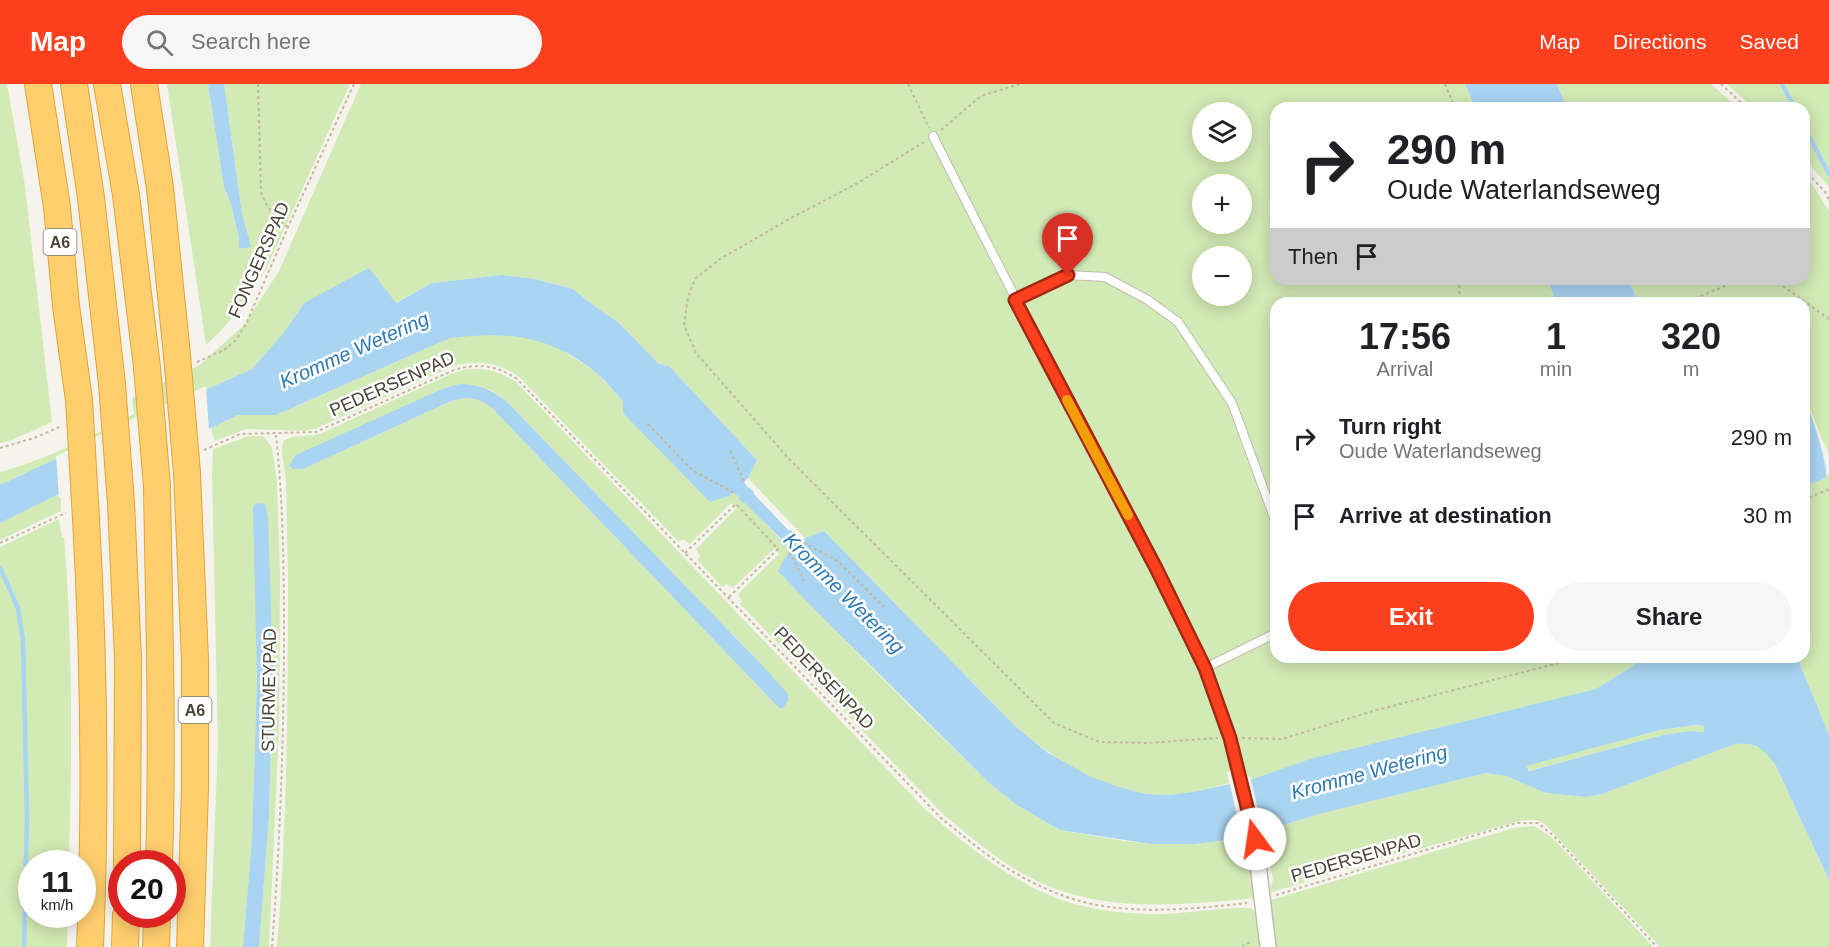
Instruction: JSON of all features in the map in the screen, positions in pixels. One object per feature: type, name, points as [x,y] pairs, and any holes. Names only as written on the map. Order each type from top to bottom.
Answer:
[{"type":"highway","name":"A6","points":[[38,84],[57,207],[66,306],[79,400],[76,516],[93,663],[94,775],[90,947]]},
{"type":"highway","name":"A6","points":[[74,84],[91,198],[112,384],[121,503],[128,658],[127,850]]},
{"type":"highway","name":"A6","points":[[108,84],[126,195],[147,367],[157,486],[161,680],[159,850]]},
{"type":"highway","name":"A6","points":[[144,84],[183,361],[192,463],[195,788],[190,947]]},
{"type":"highway","points":[[125,947],[126,928]]},
{"type":"highway","points":[[156,947],[157,928]]},
{"type":"street","points":[[1255,839],[1268,947]]},
{"type":"lane","points":[[933,136],[1015,300],[1156,568],[1205,668],[1230,738],[1255,839]]},
{"type":"lane","points":[[1015,300],[1068,275],[1105,277],[1148,300],[1178,322],[1232,403],[1270,507]]},
{"type":"lane","points":[[1205,668],[1270,636]]},
{"type":"path","points":[[258,84],[261,192],[265,203],[279,221],[288,227]]},
{"type":"path","name":"FONGERSPAD","points":[[183,361],[224,350],[236,340],[246,324],[354,84]]},
{"type":"path","points":[[908,84],[933,136]]},
{"type":"path","points":[[1020,84],[981,96],[933,136],[856,184],[720,259],[695,279],[688,297],[684,325],[696,354],[789,459],[1054,723],[1099,742],[1148,743],[1230,738],[1282,739],[1373,711],[1559,663]]},
{"type":"path","points":[[1445,84],[1452,102]]},
{"type":"path","points":[[1721,84],[1740,102]]},
{"type":"path","points":[[1810,176],[1829,200]]},
{"type":"path","points":[[1698,297],[1728,285]]},
{"type":"path","points":[[1781,285],[1798,297]]},
{"type":"path","points":[[1810,305],[1829,319]]},
{"type":"path","name":"PEDERSENPAD","points":[[192,463],[240,434],[316,432],[453,370],[468,365],[497,368],[517,379],[941,818],[1017,874],[1049,890],[1074,900],[1145,909],[1246,903],[1516,823],[1538,823],[1555,837],[1657,947]]},
{"type":"path","points":[[0,448],[34,438],[66,424]]},
{"type":"path","points":[[648,424],[692,470],[734,493]]},
{"type":"path","name":"STURMEYPAD","points":[[272,947],[279,854],[284,677],[284,534],[276,434]]},
{"type":"path","points":[[730,451],[745,483]]},
{"type":"path","points":[[1810,497],[1829,489]]},
{"type":"path","points":[[685,554],[736,504],[778,549],[728,598]]},
{"type":"path","points":[[0,543],[76,516]]},
{"type":"path","points":[[798,540],[838,561],[884,607]]},
{"type":"path","points":[[790,552],[804,581]]},
{"type":"green space","points":[[0,84],[7,84],[25,186],[52,422],[0,443]]},
{"type":"green space","points":[[167,84],[208,84],[224,187],[231,204],[239,238],[239,249],[250,247],[242,214],[224,84],[350,84],[267,267],[240,308],[206,345]]},
{"type":"green space","points":[[361,84],[1465,84],[1472,102],[1270,102],[1270,285],[1550,285],[1554,297],[1270,297],[1270,663],[1637,663],[1596,689],[1311,759],[1253,779],[1235,782],[1257,892],[1254,898],[1198,903],[1142,904],[1087,898],[1033,879],[987,850],[944,815],[740,604],[742,601],[738,594],[779,554],[775,548],[733,588],[726,584],[722,587],[697,559],[700,557],[696,549],[737,508],[731,503],[690,544],[683,539],[679,542],[519,377],[511,372],[496,365],[480,363],[454,366],[317,428],[306,431],[246,429],[215,441],[211,428],[238,415],[276,415],[450,338],[502,335],[530,338],[555,346],[596,372],[623,401],[736,493],[742,503],[745,502],[790,551],[779,571],[916,712],[988,782],[1015,804],[1060,830],[1124,841],[1151,844],[1195,844],[1241,836],[1251,888],[1232,770],[1227,772],[1229,783],[1186,793],[1171,795],[1128,791],[1087,775],[1031,739],[1015,726],[824,531],[805,538],[748,478],[757,460],[669,366],[659,364],[618,322],[573,289],[535,279],[502,275],[432,283],[395,303],[304,303],[285,331],[252,369],[0,485],[0,472],[68,447],[134,414],[132,398],[200,365],[244,325],[279,271]]},
{"type":"green space","points":[[1557,84],[1711,84],[1731,102],[1564,102]]},
{"type":"green space","points":[[1727,84],[1829,84],[1829,187],[1810,166],[1810,102],[1746,102]]},
{"type":"green space","points":[[1810,181],[1829,211],[1829,455],[1810,410],[1810,297],[1636,297],[1631,285],[1810,285]]},
{"type":"green space","points":[[467,369],[480,369],[504,375],[516,382],[925,809],[995,865],[1054,897],[1100,910],[1159,914],[1251,908],[1258,916],[1259,947],[277,947],[285,811],[287,719],[288,582],[283,441],[296,436],[320,434],[451,374]],"holes":[[[459,384],[491,390],[506,401],[762,665],[783,707],[779,708],[492,408],[481,402],[466,398],[449,402],[303,469],[293,458],[442,389]]]},
{"type":"green space","points":[[249,436],[263,436],[272,447],[277,482],[280,574],[279,727],[269,947],[259,947],[269,816],[273,669],[267,507],[257,677],[252,838],[243,947],[210,947],[218,743],[213,449]]},
{"type":"green space","points":[[1829,473],[1829,735],[1799,663],[1810,663],[1810,484],[1826,477]]},
{"type":"green space","points":[[61,493],[61,511],[0,540],[0,523]]},
{"type":"green space","points":[[59,519],[64,538],[70,660],[69,850],[18,850],[18,928],[68,928],[67,947],[0,947],[0,547]]},
{"type":"green space","points":[[1695,725],[1704,726],[1704,732],[1690,731],[1663,735],[1528,771],[1526,765],[1660,730]]},
{"type":"green space","points":[[1746,742],[1764,750],[1775,764],[1829,880],[1829,947],[1660,947],[1546,825],[1535,820],[1515,822],[1397,854],[1269,893],[1273,880],[1264,831],[1319,814],[1486,773],[1506,776],[1546,793],[1584,797],[1602,794],[1735,744]]},
{"type":"green space","points":[[1534,826],[1553,838],[1653,947],[1274,947],[1271,900],[1514,828]]},
{"type":"water","points":[[208,84],[224,84],[242,214],[251,247],[239,249],[239,238],[231,204],[224,187]]},
{"type":"water","points":[[1465,84],[1557,84],[1564,102],[1472,102]]},
{"type":"water","name":"Kromme Wetering","points":[[369,268],[396,303],[432,283],[502,275],[535,279],[573,289],[618,322],[659,364],[669,366],[757,460],[744,482],[789,531],[791,530],[796,535],[795,538],[801,542],[805,538],[824,531],[1015,726],[1048,753],[1089,776],[1145,794],[1169,795],[1193,792],[1253,779],[1310,759],[1596,689],[1637,663],[1799,663],[1829,735],[1829,880],[1775,764],[1763,750],[1754,745],[1742,743],[1602,794],[1585,797],[1546,793],[1506,776],[1486,773],[1319,814],[1232,839],[1195,844],[1151,844],[1060,830],[1015,804],[988,782],[813,608],[778,571],[790,551],[787,546],[779,541],[781,539],[739,497],[733,492],[729,496],[710,502],[623,413],[623,401],[598,374],[560,350],[526,338],[490,335],[450,338],[276,415],[238,415],[61,493],[0,523],[0,485],[252,369],[285,331],[304,303]],"holes":[[[1695,725],[1704,726],[1704,732],[1690,731],[1663,735],[1529,771],[1526,766],[1660,730]]]},
{"type":"water","points":[[1550,285],[1631,285],[1636,297],[1554,297]]},
{"type":"water","points":[[459,384],[484,388],[506,401],[762,665],[788,694],[788,701],[783,708],[779,708],[492,408],[481,402],[466,398],[449,402],[303,469],[293,469],[289,465],[296,455],[442,389]]},
{"type":"water","points":[[1810,413],[1825,462],[1826,477],[1810,484]]},
{"type":"water","points":[[258,503],[265,504],[268,517],[273,669],[269,816],[259,947],[243,947],[252,838],[257,677],[253,509]]},
{"type":"pier","points":[[206,386],[209,432],[59,498],[56,456]]},
{"type":"pier","points":[[1250,776],[1264,834],[1242,839],[1229,780]]},
{"type":"waterway","points":[[1782,84],[1792,102]]},
{"type":"waterway","points":[[1810,138],[1829,174]]},
{"type":"waterway","points":[[0,568],[18,608],[23,640],[27,817],[24,947]]},
{"type":"slow traffic","points":[[1067,400],[1128,515]]},
{"type":"route","points":[[1068,275],[1015,300],[1156,568],[1205,668],[1230,738],[1255,839]]}]
